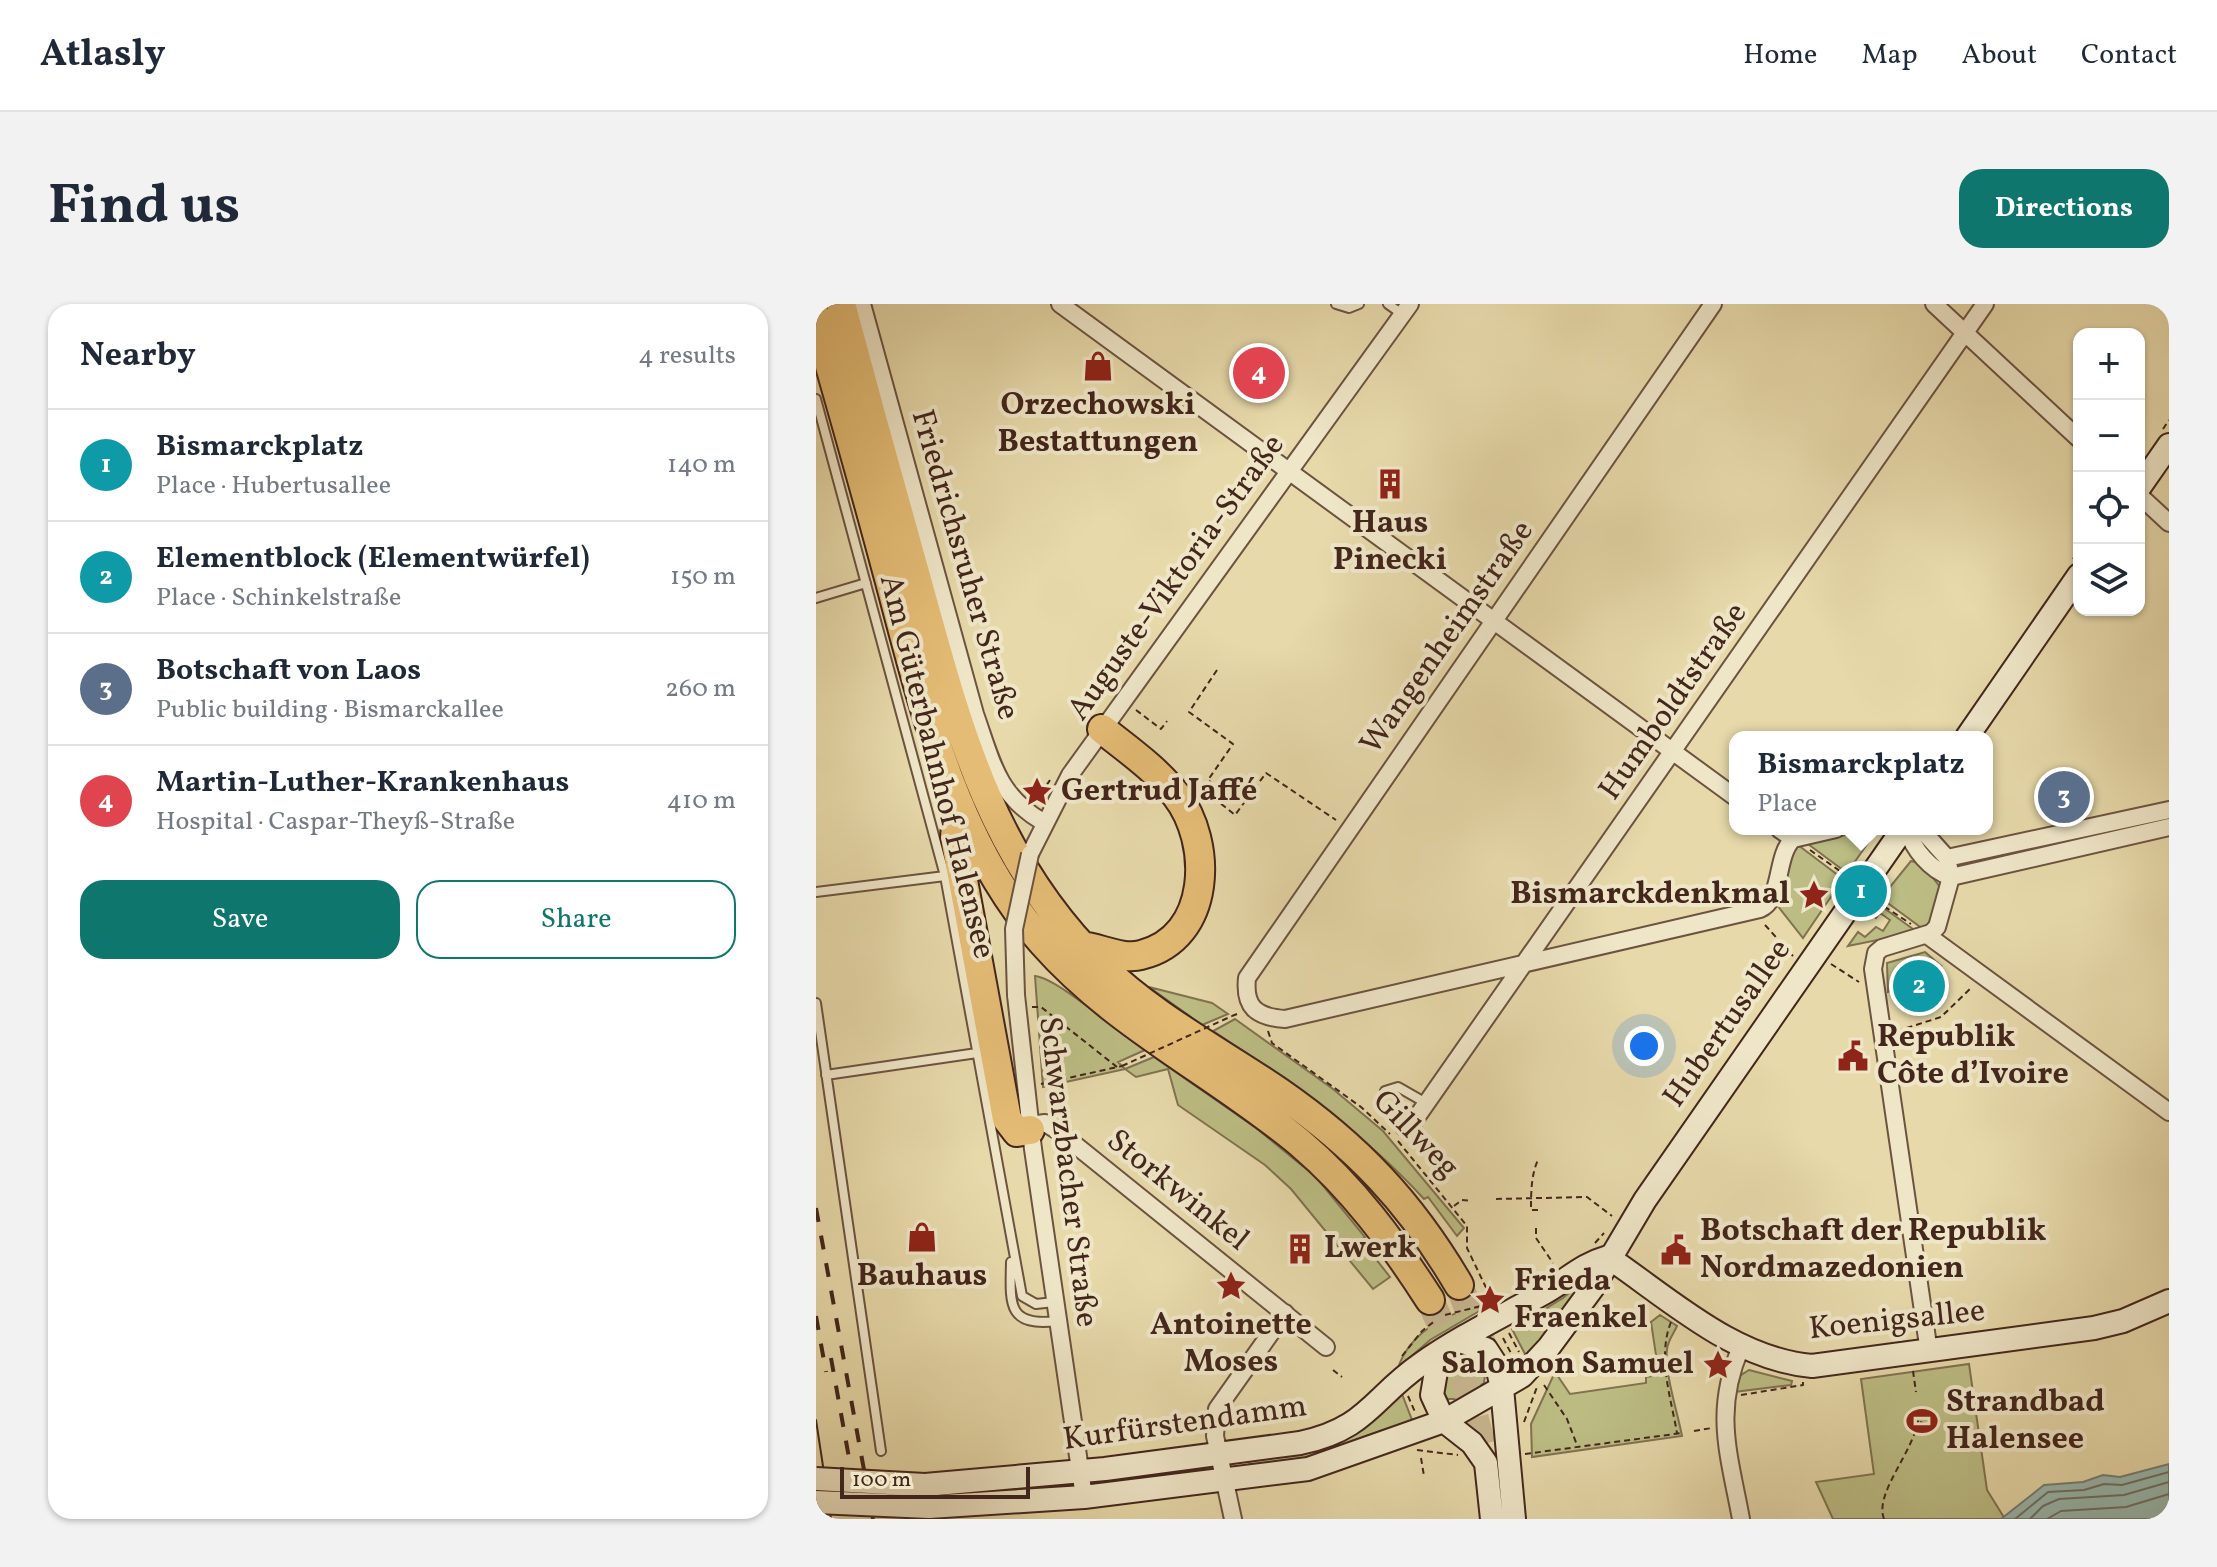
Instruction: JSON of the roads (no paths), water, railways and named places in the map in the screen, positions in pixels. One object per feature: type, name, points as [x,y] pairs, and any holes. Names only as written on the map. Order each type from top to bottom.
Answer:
[{"type":"highway","points":[[841,304],[951,701],[993,817],[1031,886],[1080,946],[1152,1008],[1278,1091],[1357,1153],[1427,1230],[1459,1285]]},
{"type":"highway","points":[[816,317],[924,708],[958,802],[1003,890],[1041,942],[1112,1009],[1263,1115],[1335,1175],[1395,1246],[1430,1300]]},
{"type":"highway","points":[[1080,946],[1126,957],[1151,952],[1185,923],[1200,884],[1198,839],[1177,795],[1102,729]]},
{"type":"highway","points":[[958,802],[955,837],[1007,1119],[1017,1132],[1030,1128]]},
{"type":"main road","points":[[2145,479],[2169,445]]},
{"type":"main road","points":[[1971,731],[2073,584]]},
{"type":"main road","name":"Hubertusallee","points":[[1502,1388],[1526,1373],[1594,1286],[1608,1257],[1901,835]]},
{"type":"main road","name":"Hubertusallee","points":[[1459,1341],[1549,1291],[1588,1263],[1608,1257]]},
{"type":"main road","name":"Koenigsallee","points":[[1608,1257],[1741,1347],[1787,1364],[1812,1366],[2113,1324],[2169,1301]]},
{"type":"main road","points":[[1459,1341],[1486,1349],[1497,1366],[1502,1388],[1514,1519]]},
{"type":"main road","name":"Kurfürstendamm","points":[[816,1479],[939,1505],[1080,1472],[1330,1436],[1362,1419],[1421,1363],[1459,1341]]},
{"type":"main road","points":[[1439,1354],[1432,1388],[1444,1421],[1472,1443],[1486,1463],[1492,1519]]},
{"type":"main road","name":"Kurfürstendamm","points":[[816,1502],[1031,1507],[1084,1497],[1308,1469],[1444,1421],[1502,1388]]},
{"type":"street","name":"Friedrichsruher Straße","points":[[862,304],[975,714],[995,770],[1014,803],[1043,822]]},
{"type":"street","points":[[1060,304],[1729,793]]},
{"type":"street","name":"Wangenheimstraße","points":[[1527,964],[1285,1019],[1244,1011],[1247,978],[1713,304]]},
{"type":"street","points":[[1934,304],[2073,433]]},
{"type":"street","name":"Humboldtstraße","points":[[1404,1127],[1414,1121],[1427,1104],[1527,964],[1985,304]]},
{"type":"street","name":"Auguste-Viktoria-Straße","points":[[1030,854],[1043,822],[1070,775],[1407,309]]},
{"type":"street","points":[[2145,501],[2169,523]]},
{"type":"street","points":[[1947,858],[2169,810]]},
{"type":"street","points":[[1908,835],[1930,865],[1951,877],[2169,827]]},
{"type":"street","points":[[1926,835],[1947,858],[1951,877],[1937,927],[1882,948],[1876,953],[1873,969],[1929,1352]]},
{"type":"street","points":[[1527,964],[1764,908],[1770,902],[1786,846],[1792,837]]},
{"type":"street","name":"Schwarzbacher Straße","points":[[1030,854],[1014,929],[1016,995],[1030,1128],[1084,1497]]},
{"type":"street","points":[[1924,933],[2169,1112]]},
{"type":"street","name":"Storkwinkel","points":[[1030,1128],[1045,1123],[1058,1131],[1326,1347]]},
{"type":"street","points":[[1233,1519],[1218,1454],[1214,1424],[1217,1409],[1285,1313]]},
{"type":"street","points":[[1741,1347],[1725,1394],[1724,1414],[1741,1519]]},
{"type":"lane","points":[[1336,304],[1349,308],[1359,304]]},
{"type":"lane","points":[[1388,304],[1407,309]]},
{"type":"lane","name":"Am Güterbahnhof Halensee","points":[[816,399],[945,876],[1022,1296],[1036,1304],[1054,1302]]},
{"type":"lane","points":[[816,598],[866,583]]},
{"type":"lane","points":[[816,892],[945,876]]},
{"type":"lane","points":[[816,1003],[881,1451]]},
{"type":"lane","points":[[826,1075],[977,1053]]},
{"type":"lane","points":[[1385,1091],[1398,1087],[1427,1104]]},
{"type":"lane","name":"Am Güterbahnhof Halensee","points":[[1011,1245],[1013,1310],[1029,1322],[1057,1321]]},
{"type":"water","points":[[2169,1464],[2169,1519],[2001,1519],[2044,1485],[2083,1482],[2103,1475],[2120,1477]]},
{"type":"tunnel","points":[[1459,1285],[1486,1354]]},
{"type":"tunnel","points":[[1430,1300],[1463,1373],[1489,1473]]},
{"type":"tram line","points":[[816,1420],[831,1519]]},
{"type":"railway","points":[[816,1208],[873,1519]]},
{"type":"railway","points":[[816,1316],[826,1372]]},
{"type":"railway","points":[[831,1358],[860,1519]]},
{"type":"place","name":"Orzechowski Bestattungen","points":[[1098,366]]},
{"type":"place","name":"Martin-Luther-Krankenhaus","points":[[1259,373]]},
{"type":"place","name":"Haus Pinecki","points":[[1390,484]]},
{"type":"place","name":"Gertrud Jaffé","points":[[1037,792]]},
{"type":"place","name":"Botschaft von Laos","points":[[2064,797]]},
{"type":"place","name":"Bismarckplatz","points":[[1861,891]]},
{"type":"place","name":"Bismarckdenkmal","points":[[1814,895]]},
{"type":"place","name":"Elementblock (Elementwürfel)","points":[[1919,986]]},
{"type":"place","name":"Republik Côte d’Ivoire","points":[[1853,1056]]},
{"type":"place","name":"Bauhaus","points":[[922,1237]]},
{"type":"place","name":"Lwerk","points":[[1300,1249]]},
{"type":"place","name":"Botschaft der Republik Nordmazedonien","points":[[1676,1250]]},
{"type":"place","name":"Antoinette Moses","points":[[1231,1286]]},
{"type":"place","name":"Frieda Fraenkel","points":[[1490,1300]]},
{"type":"place","name":"Salomon Samuel","points":[[1718,1365]]},
{"type":"place","name":"Strandbad Halensee","points":[[1922,1421]]}]
